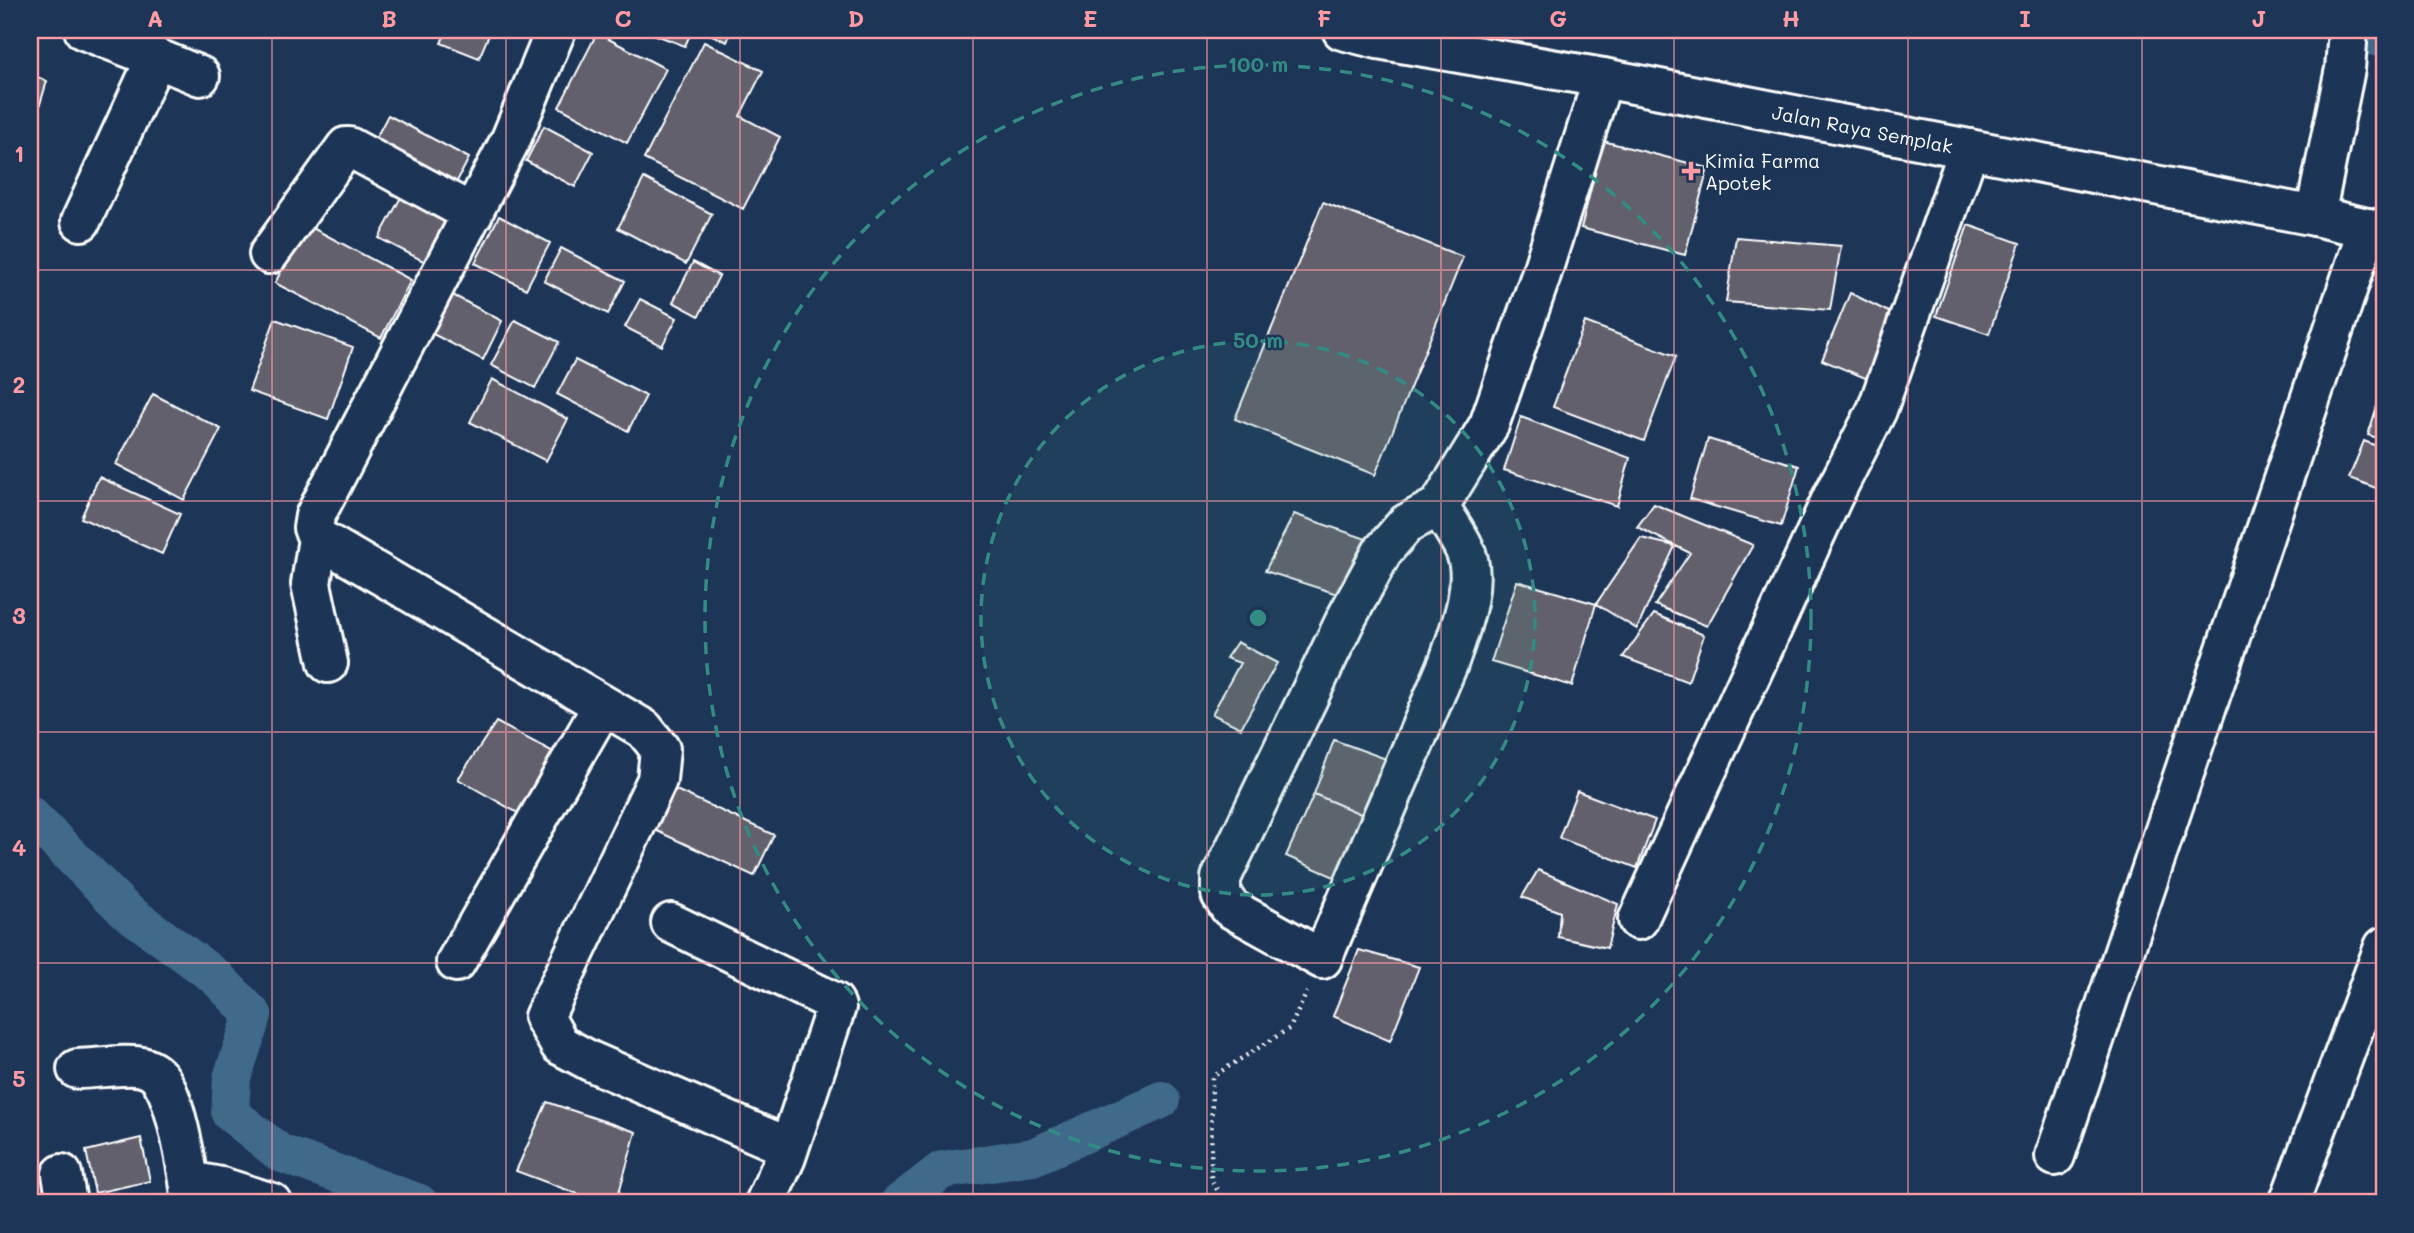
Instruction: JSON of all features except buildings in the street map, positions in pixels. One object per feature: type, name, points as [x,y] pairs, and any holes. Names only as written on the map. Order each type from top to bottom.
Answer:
[{"type":"street","points":[[84,30],[200,76]]},
{"type":"street","points":[[556,30],[511,139],[315,516],[313,528],[318,538],[644,729],[660,749],[657,780],[544,1017],[560,1045],[590,1061],[772,1139],[783,1145],[786,1157]]},
{"type":"street","name":"Jalan Raya Semplak","points":[[1342,30],[1378,39],[1603,78],[2376,230]]},
{"type":"street","points":[[2315,216],[2344,69],[2348,30]]},
{"type":"street","points":[[81,220],[156,58]]},
{"type":"street","points":[[1439,506],[1465,550],[1470,571],[1464,620],[1448,664],[1322,959],[1230,908],[1221,894],[1221,878],[1346,619],[1382,552],[1406,524],[1439,506],[1489,425],[1540,278],[1603,78]]},
{"type":"street","points":[[269,254],[346,147],[473,214]]},
{"type":"street","points":[[1639,920],[1714,751],[1833,496],[1877,410],[1969,149]]},
{"type":"street","points":[[2055,1156],[2376,230]]},
{"type":"street","points":[[318,538],[311,584],[328,663]]},
{"type":"street","points":[[456,962],[603,705]]},
{"type":"street","points":[[671,923],[834,1002],[836,1007],[786,1157],[765,1203]]},
{"type":"street","points":[[2289,1203],[2384,947]]},
{"type":"street","points":[[78,1069],[141,1066],[153,1071],[163,1082],[170,1097],[191,1192],[222,1187],[272,1203]]},
{"type":"path","points":[[1218,1203],[1219,1193],[1211,1179],[1212,1077],[1290,1028],[1322,959]]},
{"type":"waterway","points":[[2342,30],[2384,39]]},
{"type":"waterway","points":[[30,815],[125,910],[216,977],[253,1015],[232,1078],[230,1113],[280,1153],[419,1203]]},
{"type":"waterway","points":[[899,1203],[942,1170],[1033,1157],[1161,1100]]},
{"type":"place","name":"Kimia Farma Apotek","points":[[1691,171]]}]
